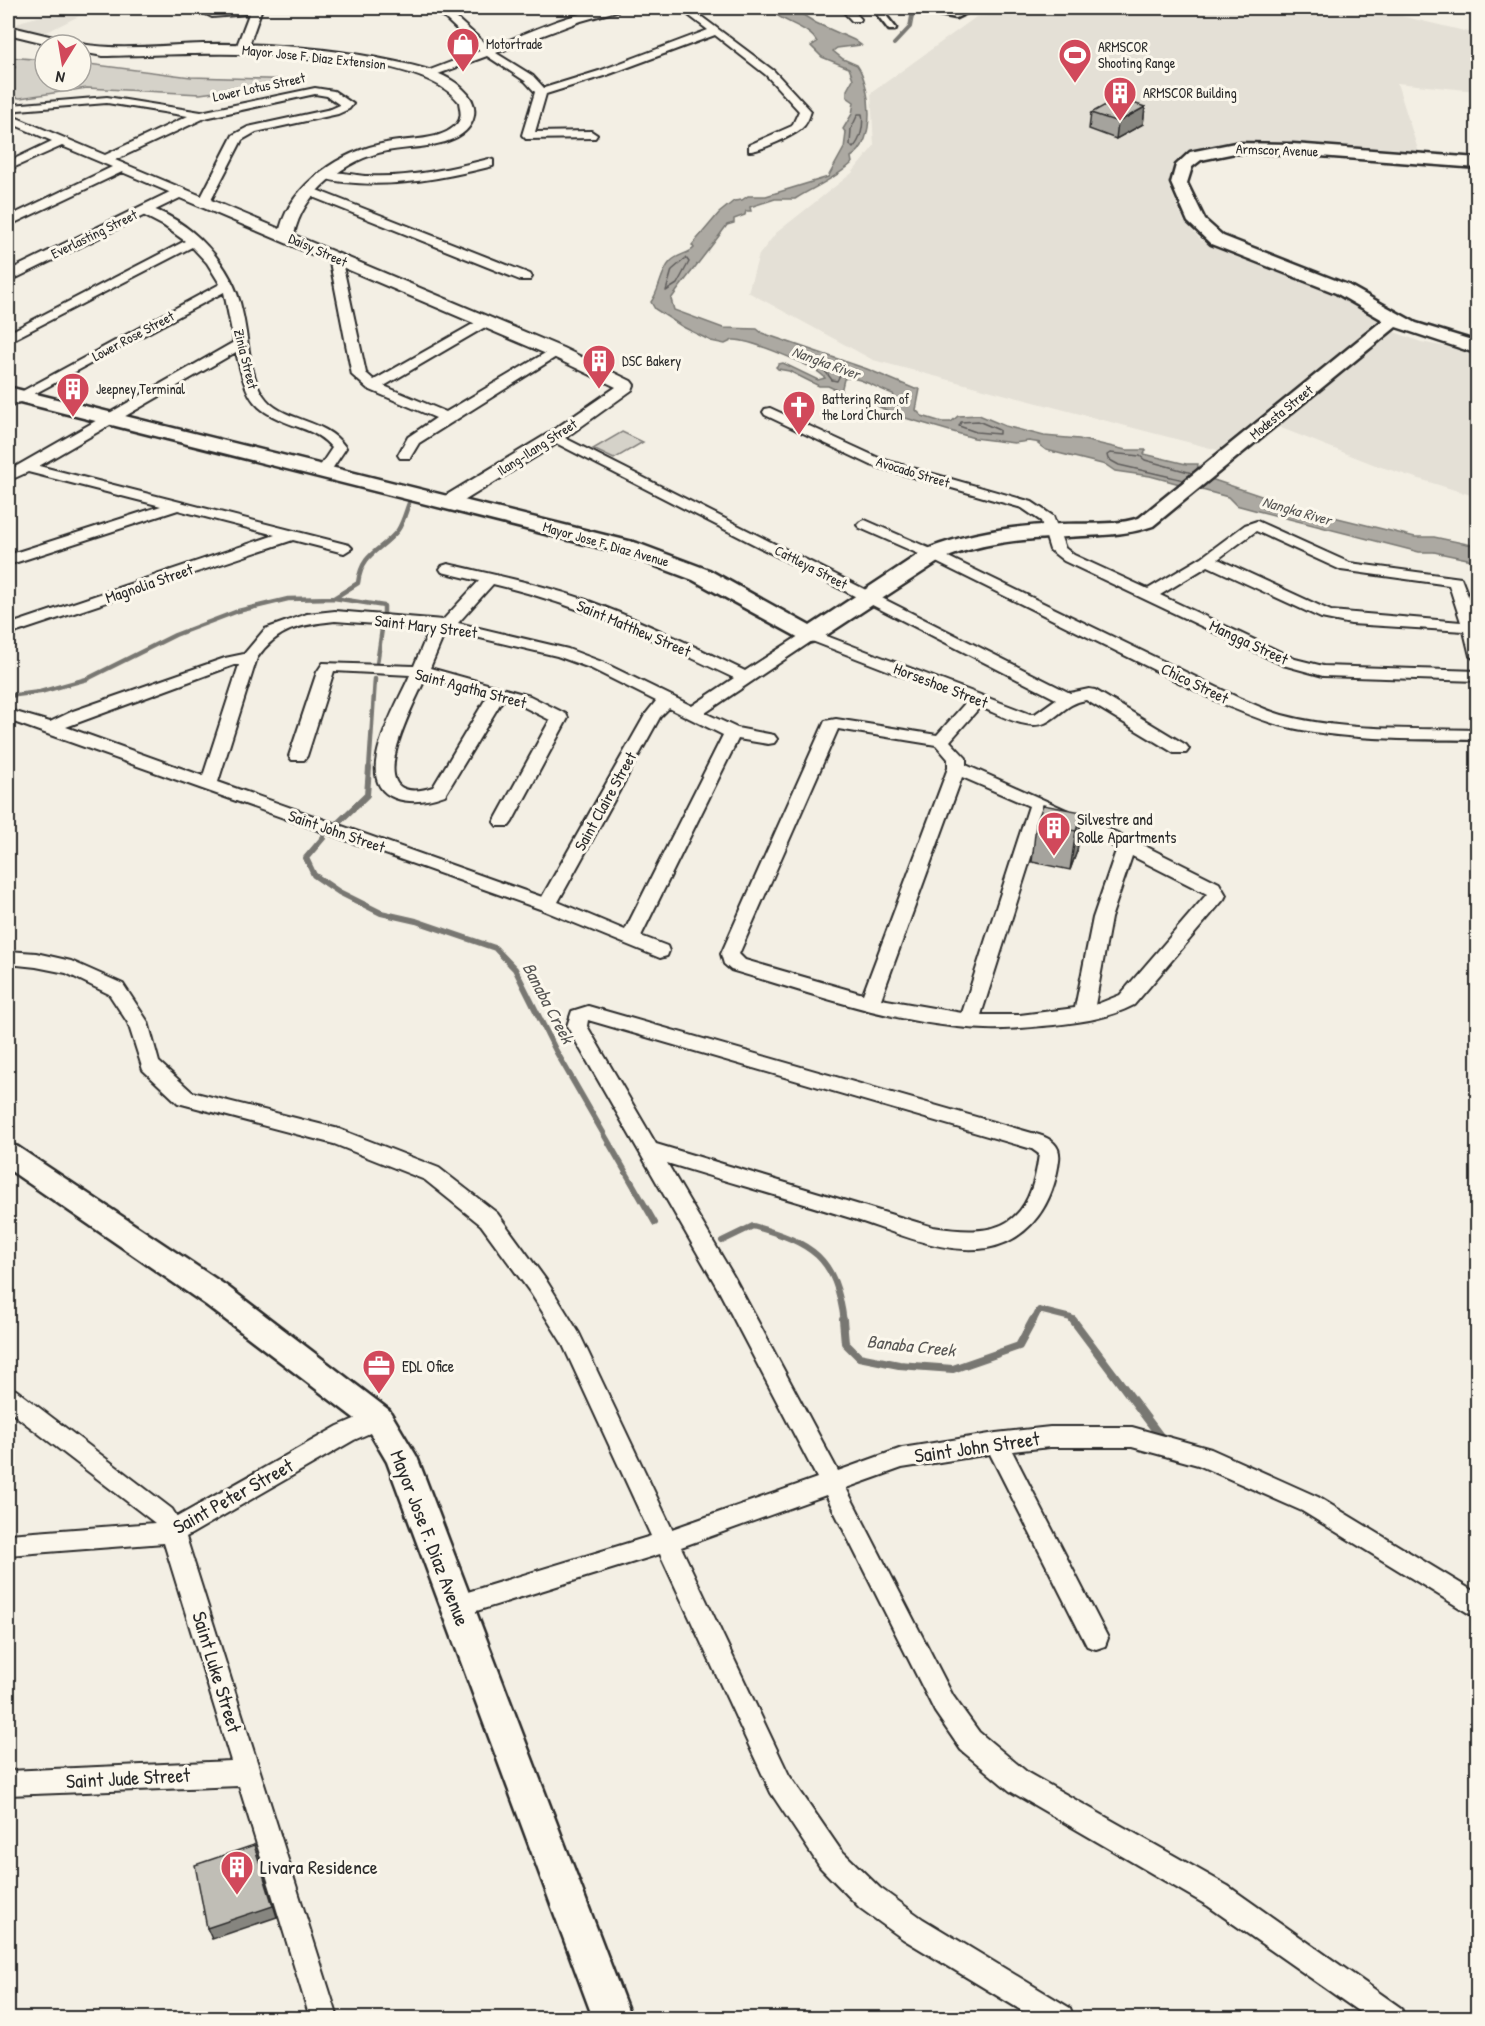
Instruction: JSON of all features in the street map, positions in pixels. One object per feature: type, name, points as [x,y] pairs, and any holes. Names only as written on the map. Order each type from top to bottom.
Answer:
[{"type":"main road","name":"Armscor Avenue","points":[[1394,320],[1342,289],[1230,248],[1216,240],[1192,214],[1180,190],[1181,171],[1191,160],[1204,154],[1243,147],[1478,164]]},
{"type":"main road","points":[[1394,320],[1429,335],[1478,348]]},
{"type":"main road","name":"Modesta Street","points":[[1050,531],[1135,526],[1155,516],[1394,320]]},
{"type":"main road","name":"Mayor Jose F. Diaz Avenue","points":[[12,398],[113,419],[586,536],[675,564],[730,590],[811,635]]},
{"type":"main road","points":[[811,635],[933,555],[960,544],[993,535],[1050,531]]},
{"type":"main road","name":"Mayor Jose F. Diaz Avenue","points":[[8,1155],[217,1296],[378,1419],[401,1457],[611,2018]]},
{"type":"street","points":[[199,8],[212,14],[256,9],[242,48]]},
{"type":"street","points":[[439,8],[488,52],[513,66],[536,83],[541,92],[528,135],[533,137],[591,135]]},
{"type":"street","points":[[426,75],[573,16],[616,8]]},
{"type":"street","points":[[684,8],[770,73],[805,111],[801,123],[796,128],[753,148]]},
{"type":"street","points":[[845,8],[856,19]]},
{"type":"street","points":[[876,8],[892,28]]},
{"type":"street","points":[[908,8],[958,16],[973,8]]},
{"type":"street","points":[[946,14],[955,8]]},
{"type":"street","points":[[8,30],[33,36]]},
{"type":"street","points":[[541,92],[603,74],[717,31]]},
{"type":"street","name":"Mayor Jose F. Diaz Extension","points":[[93,50],[103,52],[242,48],[345,57],[400,66],[426,75],[462,93],[468,102],[468,116],[459,130],[443,137],[373,149],[352,158],[309,191],[293,212],[286,236]]},
{"type":"street","name":"Lower Lotus Street","points":[[201,115],[315,91],[330,93],[344,101],[345,107],[334,112],[252,129],[237,138],[208,196]]},
{"type":"street","points":[[10,108],[107,100],[201,115]]},
{"type":"street","points":[[106,159],[201,115]]},
{"type":"street","name":"Daisy Street","points":[[8,118],[180,192],[208,196],[286,236],[557,352],[625,385],[625,388]]},
{"type":"street","points":[[8,166],[62,141]]},
{"type":"street","points":[[328,176],[361,182],[395,181],[462,171],[489,163]]},
{"type":"street","points":[[8,222],[124,166]]},
{"type":"street","points":[[309,191],[525,277]]},
{"type":"street","name":"Everlasting Street","points":[[8,278],[180,192]]},
{"type":"street","name":"Zinia Street","points":[[142,210],[174,225],[194,241],[228,285],[254,394],[268,409],[334,440],[339,448],[337,454],[323,472]]},
{"type":"street","points":[[8,338],[194,241]]},
{"type":"street","points":[[335,257],[359,375],[373,386],[404,401],[447,417]]},
{"type":"street","name":"Lower Rose Street","points":[[12,398],[228,285]]},
{"type":"street","points":[[373,386],[485,323]]},
{"type":"street","points":[[8,477],[241,344]]},
{"type":"street","points":[[405,455],[413,440],[447,417],[557,352]]},
{"type":"street","name":"Ilang-Ilang Street","points":[[447,503],[555,437],[625,388]]},
{"type":"street","name":"Avocado Street","points":[[770,412],[876,462],[1027,505],[1048,519],[1050,531]]},
{"type":"street","name":"Cattleya Street","points":[[555,437],[1068,698]]},
{"type":"street","points":[[25,467],[344,548]]},
{"type":"street","points":[[8,561],[176,506]]},
{"type":"street","name":"Chico Street","points":[[866,525],[933,555],[1233,702],[1280,720],[1377,731],[1478,735]]},
{"type":"street","points":[[1149,595],[1207,560],[1250,528],[1263,528],[1347,567],[1455,581],[1478,657]]},
{"type":"street","name":"Mangga Street","points":[[1050,531],[1058,550],[1069,558],[1289,662],[1308,668],[1341,672],[1478,676]]},
{"type":"street","name":"Magnolia Street","points":[[8,630],[291,535]]},
{"type":"street","points":[[1207,560],[1327,615],[1352,620],[1470,627]]},
{"type":"street","name":"Saint Matthew Street","points":[[448,569],[490,578],[593,608],[642,628],[746,678]]},
{"type":"street","points":[[490,578],[443,625],[422,671],[387,750],[383,770],[387,784],[393,791],[416,797],[428,796],[439,791],[498,693]]},
{"type":"street","name":"Saint Mary Street","points":[[208,786],[249,658],[261,641],[271,632],[307,619],[335,616],[443,625],[562,652],[596,665],[733,733],[768,739]]},
{"type":"street","points":[[693,713],[811,635]]},
{"type":"street","name":"Horseshoe Street","points":[[811,635],[1035,720],[1068,698]]},
{"type":"street","points":[[51,728],[90,711],[231,661],[249,658]]},
{"type":"street","name":"Saint Agatha Street","points":[[298,756],[325,672],[329,666],[422,671],[524,700],[561,718],[503,822]]},
{"type":"street","points":[[1068,698],[1093,695],[1180,749]]},
{"type":"street","points":[[941,741],[978,699]]},
{"type":"street","name":"Saint Claire Street","points":[[547,905],[653,715],[667,700]]},
{"type":"street","name":"Saint John Street","points":[[12,716],[547,905],[631,937],[660,951]]},
{"type":"street","points":[[870,1002],[957,768],[957,758],[941,741],[843,723],[831,725],[730,954],[731,959],[738,965],[870,1002],[934,1016],[1019,1022],[1084,1014],[1117,1006],[1127,1000],[1216,895],[1212,887],[1127,844],[957,768]]},
{"type":"street","points":[[631,937],[733,733]]},
{"type":"street","points":[[970,1020],[1039,803]]},
{"type":"street","points":[[1084,1014],[1102,918],[1127,844]]},
{"type":"street","points":[[8,958],[36,960],[71,968],[116,989],[138,1022],[150,1065],[185,1098],[339,1137],[432,1174],[489,1219],[538,1286],[572,1339],[780,1784],[830,1858],[870,1898],[913,1929],[1060,2019]]},
{"type":"street","points":[[651,1150],[933,1235],[969,1240],[990,1239],[1011,1230],[1028,1218],[1036,1206],[1049,1165],[1050,1151],[1039,1143],[588,1013],[579,1016],[577,1026],[651,1150],[726,1283],[832,1483],[944,1704],[970,1741],[1019,1782],[1218,1896],[1391,2019]]},
{"type":"street","name":"Saint Luke Street","points":[[8,1396],[164,1516],[173,1532],[324,2019]]},
{"type":"street","name":"Saint Peter Street","points":[[8,1545],[173,1532],[346,1434],[378,1419]]},
{"type":"street","name":"Saint John Street","points":[[457,1606],[668,1541],[902,1458],[1050,1437],[1132,1437],[1203,1456],[1310,1504],[1478,1608]]},
{"type":"street","points":[[996,1443],[1096,1638]]},
{"type":"street","name":"Saint Jude Street","points":[[8,1784],[249,1773]]},
{"type":"shaded area","points":[[73,8],[109,8],[87,12],[45,33],[33,33],[33,36],[9,30],[22,21]]},
{"type":"shaded area","points":[[1368,8],[1477,34],[1477,91],[1397,83],[1419,153],[1237,142],[1189,155],[1173,173],[1168,184],[1184,221],[1201,240],[1233,256],[1348,299],[1379,320],[1218,450],[873,360],[748,292],[759,255],[776,233],[852,173],[874,146],[871,93],[976,17],[1070,10]]},
{"type":"shaded area","points":[[8,57],[33,59],[33,93],[54,93],[20,98],[8,96]]},
{"type":"shaded area","points":[[93,65],[191,77],[303,80],[200,94],[93,88]]},
{"type":"shaded area","points":[[1392,331],[1421,342],[1477,353],[1477,497],[1378,466],[1276,426]]},
{"type":"shaded area","points":[[622,432],[643,442],[614,459],[593,449]]},
{"type":"water","name":"Nangka River","points":[[768,8],[792,8],[816,23],[861,45],[837,48],[833,51],[843,59],[857,65],[862,74],[866,86],[869,113],[865,140],[851,157],[852,163],[832,178],[795,199],[775,199],[750,207],[751,211],[746,211],[745,215],[734,219],[734,223],[727,225],[671,299],[674,310],[723,328],[757,329],[762,333],[920,389],[916,410],[922,416],[942,422],[951,422],[958,416],[979,415],[1005,426],[1044,436],[1079,439],[1126,450],[1146,450],[1144,454],[1186,464],[1198,464],[1197,472],[1208,478],[1297,508],[1415,537],[1434,537],[1477,546],[1477,561],[1434,552],[1419,552],[1258,511],[1236,505],[1228,497],[1150,476],[1115,471],[1106,465],[1046,450],[1038,444],[1041,443],[1029,441],[1014,443],[974,438],[895,415],[872,403],[872,401],[889,404],[895,399],[893,394],[849,378],[844,379],[841,392],[828,386],[819,386],[776,367],[783,363],[818,380],[825,378],[796,360],[767,348],[741,341],[733,340],[725,344],[711,341],[655,309],[651,302],[667,266],[673,259],[694,248],[692,245],[719,213],[734,201],[748,196],[766,196],[828,177],[844,148],[846,133],[843,129],[852,114],[854,102],[847,97],[847,90],[853,79],[849,68],[822,57],[811,46],[817,42],[813,36]]},
{"type":"building","points":[[1118,98],[1145,107],[1118,122],[1091,113]]},
{"type":"building","points":[[1043,805],[1082,812],[1076,831],[1036,824]]},
{"type":"building","name":"Livara Residence","points":[[254,1845],[273,1906],[207,1928],[195,1865]]},
{"type":"waterway","points":[[894,44],[910,27],[912,16]]},
{"type":"waterway","points":[[8,67],[14,67]]},
{"type":"waterway","name":"Banaba Creek","points":[[334,598],[358,583],[360,572],[368,558],[398,530],[409,503]]},
{"type":"waterway","points":[[8,696],[40,692],[87,679],[175,635],[238,611],[288,599],[334,598]]},
{"type":"waterway","name":"Banaba Creek","points":[[334,598],[384,606],[384,613]]},
{"type":"waterway","name":"Banaba Creek","points":[[377,664],[382,629]]},
{"type":"waterway","name":"Banaba Creek","points":[[369,770],[375,679]]},
{"type":"waterway","name":"Banaba Creek","points":[[339,822],[367,795],[369,768]]},
{"type":"waterway","name":"Banaba Creek","points":[[323,838],[306,858],[314,875],[339,892],[381,913],[416,921],[495,948],[515,969],[556,1051],[655,1223]]},
{"type":"waterway","name":"Banaba Creek","points":[[722,1241],[753,1226],[774,1232],[806,1246],[827,1267],[835,1282],[844,1322]]},
{"type":"waterway","name":"Banaba Creek","points":[[1033,1322],[1039,1310],[1071,1318],[1074,1322]]},
{"type":"waterway","name":"Banaba Creek","points":[[843,1320],[845,1343],[859,1357],[899,1365],[953,1369],[1019,1346],[1033,1320]]},
{"type":"waterway","name":"Banaba Creek","points":[[1073,1320],[1163,1440]]},
{"type":"place","name":"Motortrade","points":[[463,73]]},
{"type":"place","name":"ARMSCOR Shooting Range","points":[[1075,84]]},
{"type":"place","name":"ARMSCOR Building","points":[[1120,122]]},
{"type":"place","name":"DSC Bakery","points":[[599,390]]},
{"type":"place","name":"Jeepney Terminal","points":[[73,418]]},
{"type":"place","name":"Battering Ram of the Lord Church","points":[[799,436]]},
{"type":"place","name":"Silvestre and Rolle Apartments","points":[[1054,857]]},
{"type":"place","name":"EDL Ofice","points":[[379,1395]]},
{"type":"place","name":"Livara Residence","points":[[237,1896]]}]
